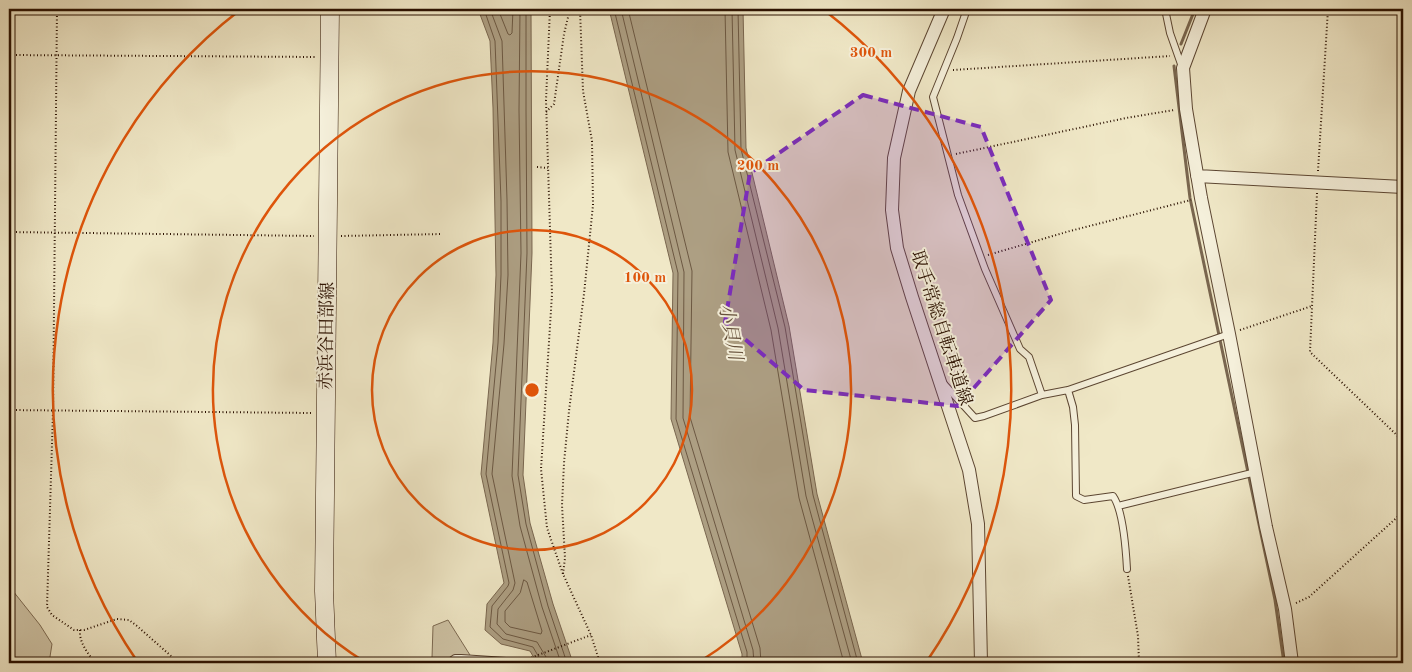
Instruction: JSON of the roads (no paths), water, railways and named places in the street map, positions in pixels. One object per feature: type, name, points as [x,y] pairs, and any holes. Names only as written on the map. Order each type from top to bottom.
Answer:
[{"type":"main road","name":"赤浜谷田部線","points":[[326,663],[324,592],[330,9]]},
{"type":"street","name":"取手常総自転車道線","points":[[944,9],[909,91],[894,158],[892,210],[897,248],[969,470],[978,524],[981,663]]},
{"type":"street","points":[[1205,9],[1183,68],[1186,109],[1200,198],[1284,609],[1292,663]]},
{"type":"street","points":[[1197,176],[1403,187]]},
{"type":"lane","points":[[966,9],[957,38],[933,97],[958,195],[980,258],[1020,349],[1028,357],[1042,395]]},
{"type":"lane","points":[[1165,9],[1170,33],[1183,68]]},
{"type":"lane","points":[[939,378],[975,418],[1042,395],[1068,390],[1229,334]]},
{"type":"lane","points":[[1068,390],[1076,424],[1076,496],[1084,500],[1113,496],[1117,502],[1125,541],[1127,569]]},
{"type":"lane","points":[[1118,506],[1256,472]]},
{"type":"lane","points":[[448,663],[455,658],[520,662]]},
{"type":"water","points":[[478,9],[531,9],[532,253],[523,475],[530,523],[553,604],[573,663],[537,663],[530,651],[501,644],[485,630],[487,604],[504,583],[481,474],[493,343],[496,275],[490,41]]},
{"type":"water","name":"小貝川","points":[[609,9],[743,9],[746,148],[789,326],[817,494],[863,663],[742,663],[742,654],[671,419],[673,273]]},
{"type":"waterway","points":[[1181,44],[1195,9]]},
{"type":"waterway","points":[[1174,66],[1190,198],[1275,600],[1284,663]]}]
